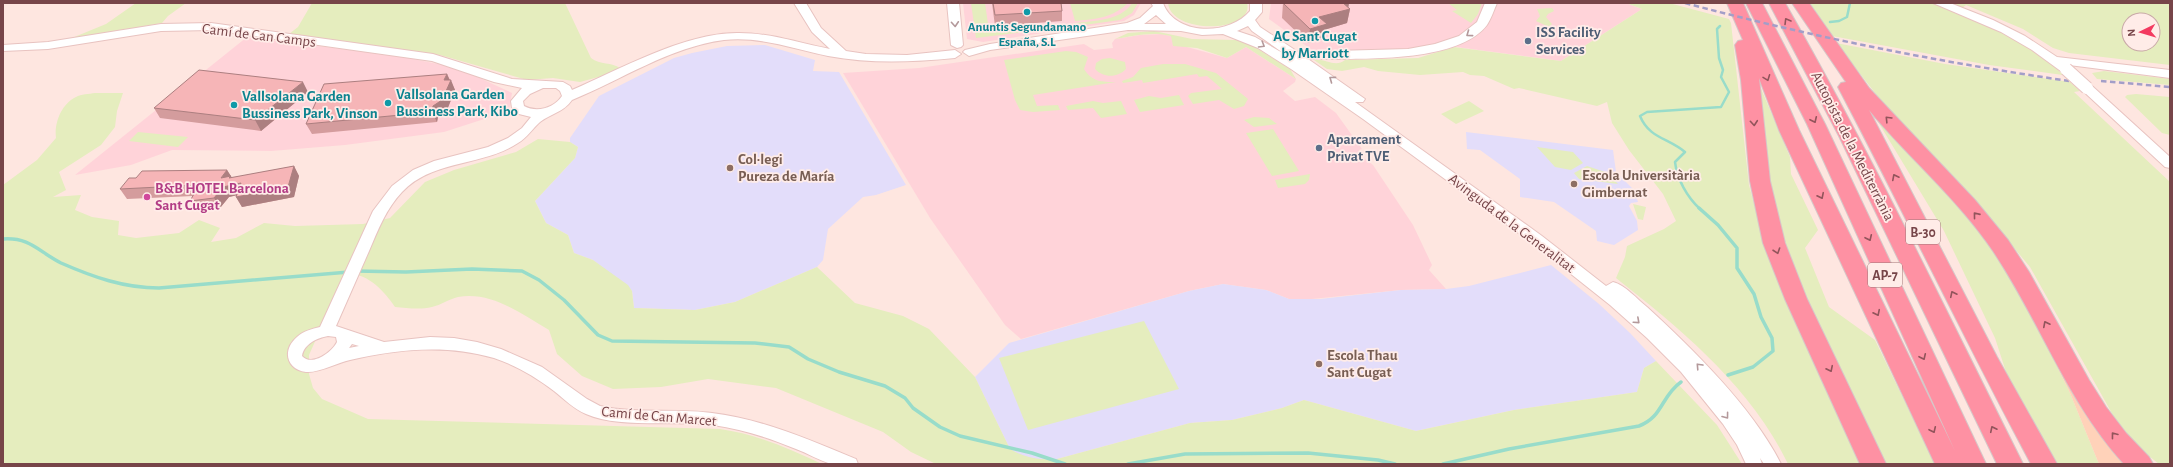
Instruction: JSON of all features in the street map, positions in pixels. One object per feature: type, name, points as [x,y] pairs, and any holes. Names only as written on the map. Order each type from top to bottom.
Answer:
[{"type":"highway","points":[[1730,3],[1740,29],[1748,63],[1760,181],[1774,243],[1796,299],[1873,464]]},
{"type":"highway","points":[[1735,3],[1789,130],[1948,464]]},
{"type":"highway","name":"Autopista de la Mediterrània","points":[[1754,3],[1816,124],[1973,464]]},
{"type":"highway","name":"Autopista de la Mediterrània","points":[[1777,3],[1812,65],[1878,195],[2010,464]]},
{"type":"highway","name":"B-30","points":[[1795,3],[1835,65],[1871,129],[1986,358],[2044,464]]},
{"type":"highway","points":[[1800,3],[1863,91],[1970,207],[2000,245],[2022,279],[2076,380],[2112,432],[2140,464]]},
{"type":"highway","points":[[1878,195],[1952,320],[2030,464]]},
{"type":"street","points":[[800,3],[823,37],[842,54]]},
{"type":"street","points":[[953,3],[960,49]]},
{"type":"street","points":[[326,331],[380,211],[396,189],[418,173],[445,161],[504,146],[519,137],[549,111],[561,105],[566,92],[591,86],[618,76],[677,48],[706,39],[739,36],[776,39],[866,58],[905,59],[938,55],[960,49],[990,47],[1129,26],[1185,28],[1206,32],[1226,31],[1240,27],[1250,20],[1256,12],[1256,3]]},
{"type":"street","points":[[1298,56],[1403,54],[1438,48],[1451,44],[1469,35],[1484,19],[1491,3]]},
{"type":"street","points":[[1942,4],[1992,23],[2020,37],[2055,60],[2170,164]]},
{"type":"street","points":[[1129,26],[1144,20],[1158,5],[1165,18],[1185,28]]},
{"type":"street","name":"Avinguda de la Generalitat","points":[[1250,20],[1256,29],[1298,56],[1577,260],[1634,304],[1665,332],[1716,384],[1734,406],[1773,464]]},
{"type":"street","name":"Camí de Can Camps","points":[[3,48],[22,49],[72,43],[142,30],[185,26],[225,28],[427,57],[462,66],[512,84],[538,86],[554,84],[566,92]]},
{"type":"street","name":"Avinguda de la Generalitat","points":[[1226,31],[1250,38],[1288,61],[1349,103],[1559,257],[1618,303],[1669,350],[1711,397],[1749,450],[1754,464]]},
{"type":"street","points":[[810,47],[823,37]]},
{"type":"street","points":[[2055,60],[2170,74]]},
{"type":"street","points":[[512,84],[516,87],[520,96]]},
{"type":"street","points":[[530,126],[532,121],[526,112],[517,106],[517,101],[520,96],[538,86]]},
{"type":"street","points":[[526,112],[549,111]]},
{"type":"street","name":"Camí de Can Marcet","points":[[382,346],[355,340],[336,331],[326,331],[312,335],[303,341],[296,348],[294,358],[300,364],[308,365],[323,363],[333,358],[382,346],[423,342],[460,345],[489,351],[524,364],[555,384],[581,405],[598,412],[712,419],[754,427],[788,438],[850,464]]},
{"type":"street","points":[[333,358],[344,347],[346,340],[344,335]]},
{"type":"shaded area","points":[[963,3],[1141,3],[1134,15],[1124,21],[983,42],[967,39]]},
{"type":"shaded area","points":[[1271,3],[1626,3],[1642,9],[1561,61],[1441,45],[1387,53],[1312,50],[1269,19]]},
{"type":"shaded area","points":[[1162,34],[1171,36],[1187,47],[1227,58],[1246,47],[1296,79],[1295,82],[1283,91],[1295,101],[1315,97],[1336,113],[1362,149],[1359,150],[1359,154],[1373,165],[1413,225],[1432,265],[1429,270],[1446,289],[1401,290],[1302,300],[1289,299],[1266,290],[1223,284],[1189,291],[1021,339],[1005,325],[930,218],[843,73],[919,68],[1084,44],[1094,50],[1113,48],[1112,43],[1115,39],[1140,35]]},
{"type":"shaded area","points":[[247,37],[398,56],[458,68],[512,93],[509,111],[444,132],[345,145],[271,151],[172,150],[131,165],[75,175]]},
{"type":"shaded area","name":"Col·legi Pureza de María","points":[[765,45],[815,60],[813,71],[839,72],[906,185],[876,195],[863,197],[828,229],[823,260],[817,267],[735,302],[695,310],[634,308],[632,291],[593,260],[574,253],[568,235],[546,223],[535,201],[575,158],[578,147],[570,142],[570,138],[599,96],[674,58],[727,46]]},
{"type":"shaded area","name":"Escola Universitària Gimbernat","points":[[1466,132],[1613,150],[1616,172],[1634,190],[1638,202],[1631,203],[1629,206],[1637,221],[1638,230],[1614,245],[1597,241],[1596,231],[1554,202],[1520,197],[1520,179],[1480,150],[1467,149]]},
{"type":"shaded area","name":"Escola Thau Sant Cugat","points":[[1551,265],[1599,304],[1630,333],[1656,361],[1644,368],[1637,392],[1514,410],[1416,431],[1304,400],[1282,408],[1232,420],[1190,423],[1057,459],[1038,460],[1023,457],[1010,449],[975,377],[1009,343],[1189,291],[1223,284],[1266,290],[1289,299],[1320,299],[1401,290],[1446,289],[1469,286]]},
{"type":"green space","points":[[136,3],[186,3],[168,16],[162,23],[67,40],[106,24]]},
{"type":"green space","points":[[312,3],[565,3],[591,58],[598,62],[620,68],[602,76],[580,82],[553,78],[527,80],[440,55],[289,34],[298,27]]},
{"type":"green space","points":[[971,3],[985,3],[989,31],[1024,29],[1025,32],[976,38]]},
{"type":"green space","points":[[1070,3],[1128,3],[1110,15],[1075,21]]},
{"type":"green space","points":[[1132,3],[1138,3],[1132,13],[1120,20],[1034,32],[1034,29],[1074,25],[1074,23],[1098,21],[1114,17],[1127,9]]},
{"type":"green space","points":[[1168,3],[1247,3],[1246,13],[1238,20],[1226,25],[1212,26],[1196,25],[1183,21],[1173,13]]},
{"type":"green space","points":[[1448,3],[1482,3],[1478,14],[1471,23],[1452,11],[1457,10]]},
{"type":"green space","points":[[1626,3],[1669,3],[1729,19],[1731,23],[1749,185],[1761,231],[1866,464],[1788,464],[1773,436],[1735,385],[1690,339],[1616,278],[1625,257],[1627,246],[1664,229],[1676,221],[1663,194],[1629,150],[1612,123],[1607,102],[1597,106],[1519,88],[1514,89],[1484,76],[1470,75],[1463,72],[1420,75],[1378,71],[1364,67],[1342,71],[1327,69],[1314,60],[1337,63],[1345,60],[1418,58],[1454,47],[1561,61],[1642,9]]},
{"type":"green space","points":[[1810,3],[2170,3],[2170,65],[2069,53],[2053,48],[2023,29],[1966,5],[1957,12],[1999,31],[2027,46],[2052,64],[2063,75],[1989,65],[1832,36]]},
{"type":"green space","points":[[1552,8],[1554,11],[1546,17],[1552,24],[1549,27],[1536,21],[1540,16],[1537,9]]},
{"type":"green space","points":[[1154,31],[1192,39],[1236,40],[1250,44],[1290,69],[1296,79],[1246,47],[1227,58],[1197,48],[1173,46],[1171,36],[1143,34],[1115,39],[1128,33]]},
{"type":"green space","points":[[1836,43],[1945,64],[2070,82],[2080,91],[2074,92],[2170,182],[2170,464],[2159,464],[2140,449],[2114,417],[2030,267],[1959,182],[1883,103]]},
{"type":"green space","points":[[1066,51],[1076,52],[1088,57],[1084,69],[1090,77],[1102,81],[1116,82],[1033,95],[1037,106],[1058,105],[1060,110],[1033,112],[1020,110],[1015,100],[1004,60]]},
{"type":"green space","points":[[1110,58],[1125,62],[1126,69],[1119,74],[1110,76],[1102,74],[1095,69],[1096,63],[1102,59]]},
{"type":"green space","points":[[1163,64],[1185,64],[1216,73],[1248,99],[1244,106],[1234,109],[1219,100],[1193,104],[1188,96],[1191,93],[1222,89],[1207,76],[1199,77],[1197,74],[1143,83],[1142,80],[1123,83],[1122,81],[1133,77],[1141,68]]},
{"type":"green space","points":[[2104,71],[2170,79],[2170,85],[2097,79],[2092,73]]},
{"type":"green space","points":[[1754,72],[1790,157],[1791,174],[1818,230],[1805,248],[1829,307],[1875,340],[1935,464],[1885,464],[1792,274],[1771,201]]},
{"type":"green space","points":[[95,93],[123,93],[117,111],[115,127],[101,145],[59,172],[66,190],[53,197],[81,195],[75,210],[92,217],[119,221],[118,235],[136,238],[179,233],[199,220],[220,228],[211,242],[236,238],[264,223],[295,226],[363,224],[390,218],[425,182],[454,170],[516,152],[538,139],[570,142],[578,147],[575,158],[535,201],[546,223],[568,235],[574,253],[593,260],[628,285],[632,291],[634,308],[695,310],[735,302],[817,267],[855,303],[903,316],[929,329],[975,377],[1010,449],[1033,458],[1057,459],[1190,423],[1232,420],[1282,408],[1304,400],[1416,431],[1514,410],[1637,392],[1644,368],[1656,361],[1717,425],[1742,464],[936,464],[911,452],[883,432],[776,388],[708,379],[661,387],[613,389],[582,376],[557,354],[549,330],[506,305],[483,297],[471,296],[458,297],[427,308],[395,307],[386,295],[368,279],[353,274],[345,274],[309,355],[309,374],[313,388],[322,399],[368,419],[720,429],[760,438],[822,464],[3,464],[3,185],[37,160],[56,138],[57,121],[66,104],[78,96]]},
{"type":"green space","points":[[2136,94],[2170,97],[2170,135],[2162,133],[2125,97],[2127,95]]},
{"type":"green space","points":[[1179,95],[1184,105],[1140,112],[1134,100],[1149,96],[1161,98]]},
{"type":"green space","points":[[1093,101],[1103,103],[1121,101],[1127,114],[1101,118],[1093,108],[1068,110],[1066,106]]},
{"type":"green space","points":[[1469,101],[1484,111],[1456,124],[1441,114]]},
{"type":"green space","points":[[1254,117],[1269,118],[1277,124],[1254,127],[1244,120]]},
{"type":"green space","points":[[1877,120],[1882,122],[1973,223],[1997,254],[2048,348],[2070,393],[2099,464],[2055,464],[2007,375],[1995,338],[1944,231]]},
{"type":"green space","points":[[1273,129],[1299,171],[1272,176],[1246,133]]},
{"type":"green space","points":[[138,132],[188,137],[178,147],[129,141]]},
{"type":"green space","points":[[1537,147],[1573,152],[1583,163],[1571,170],[1555,167]]},
{"type":"green space","points":[[1587,166],[1608,173],[1618,184],[1579,179],[1574,173]]},
{"type":"green space","points":[[1310,174],[1309,180],[1305,184],[1278,188],[1275,180]]},
{"type":"green space","points":[[1633,204],[1646,207],[1643,220],[1638,219]]},
{"type":"green space","points":[[1144,321],[1179,389],[1028,430],[999,358]]},
{"type":"sand","points":[[2048,348],[2133,464],[2099,464],[2070,393]]},
{"type":"building","points":[[993,3],[1061,3],[1062,11],[995,15]]},
{"type":"building","points":[[1343,3],[1350,9],[1319,17],[1327,24],[1310,29],[1284,4]]},
{"type":"building","name":"Vallsolana Garden Bussiness Park, Vinson","points":[[199,70],[303,82],[255,120],[154,108]]},
{"type":"building","name":"Vallsolana Garden Bussiness Park, Kibo","points":[[447,74],[444,80],[451,80],[442,100],[433,106],[432,112],[306,124],[324,84]]},
{"type":"building","points":[[294,166],[288,187],[236,197],[241,183],[223,187],[214,198],[190,201],[199,185],[120,189],[129,178],[136,178],[142,171],[227,170],[221,178],[231,176],[229,178]]},
{"type":"waterway","points":[[1830,22],[1839,21],[1847,17],[1850,3]]},
{"type":"waterway","points":[[1700,208],[1683,187],[1676,168],[1675,162],[1685,152],[1648,129],[1640,116],[1647,112],[1721,107],[1729,92],[1721,77],[1723,70],[1719,58],[1717,29],[1720,26]]},
{"type":"waterway","points":[[1700,208],[1718,225],[1737,248],[1737,268],[1754,294],[1761,317],[1772,338],[1773,351],[1753,367],[1728,375]]},
{"type":"waterway","points":[[3,239],[20,240],[34,246],[53,259],[85,273],[121,284],[146,288],[349,272]]},
{"type":"waterway","points":[[356,271],[406,272],[472,269],[522,271],[539,280],[564,300],[598,335],[612,341],[755,343],[789,347],[808,359],[839,372],[885,386],[905,398],[913,408],[940,427],[960,436],[1032,453],[1065,464]]},
{"type":"waterway","points":[[1443,464],[1509,449],[1639,426],[1647,422],[1658,412],[1669,394],[1681,382]]},
{"type":"waterway","points":[[1128,464],[1185,454],[1308,453],[1378,460],[1395,464]]},
{"type":"railway","points":[[1685,3],[1780,27],[1876,48],[1972,66],[2069,81]]},
{"type":"railway","points":[[2101,81],[2170,87]]},
{"type":"place","name":"Anuntis Segundamano España, S.L","points":[[1027,12]]},
{"type":"place","name":"AC Sant Cugat by Marriott","points":[[1315,21]]},
{"type":"place","name":"ISS Facility Services","points":[[1528,41]]},
{"type":"place","name":"Vallsolana Garden Bussiness Park, Kibo","points":[[388,103]]},
{"type":"place","name":"Vallsolana Garden Bussiness Park, Vinson","points":[[234,105]]},
{"type":"place","name":"Aparcament Privat TVE","points":[[1319,148]]},
{"type":"place","name":"Col·legi Pureza de María","points":[[730,168]]},
{"type":"place","name":"Escola Universitària Gimbernat","points":[[1574,184]]},
{"type":"place","name":"B&B HOTEL Barcelona Sant Cugat","points":[[147,197]]},
{"type":"place","name":"Escola Thau Sant Cugat","points":[[1319,364]]}]
